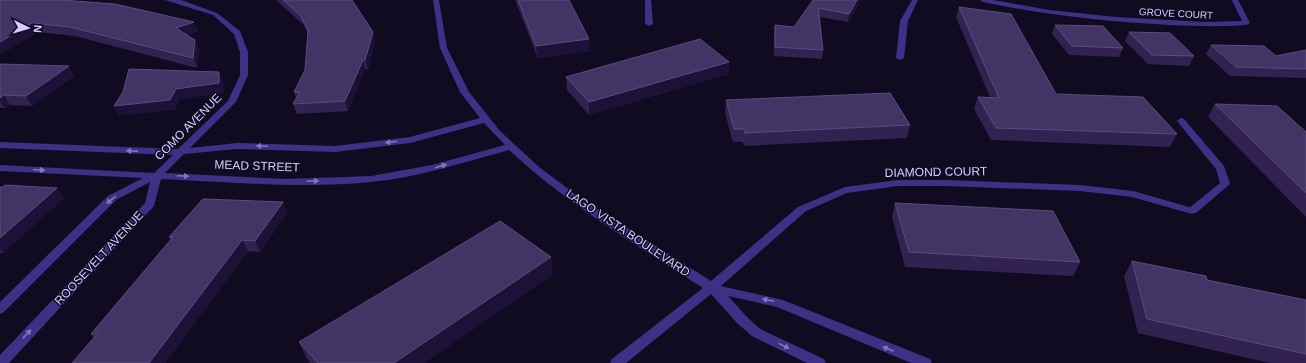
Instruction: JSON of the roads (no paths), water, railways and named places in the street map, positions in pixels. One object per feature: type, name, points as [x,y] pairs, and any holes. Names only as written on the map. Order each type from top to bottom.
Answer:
[{"type":"street","name":"COMO AVENUE","points":[[157,175],[232,102],[244,75],[244,52],[237,33],[215,14],[182,2],[168,0]]},
{"type":"street","name":"LAGO VISTA BOULEVARD","points":[[436,0],[441,38],[456,79],[484,120],[509,147],[586,208],[711,288],[754,331],[819,363]]},
{"type":"street","points":[[648,0],[649,24]]},
{"type":"street","points":[[900,58],[904,21],[915,0]]},
{"type":"street","name":"GROVE COURT","points":[[983,0],[1060,13],[1132,20],[1223,25],[1246,23],[1235,0]]},
{"type":"street","name":"MEAD STREET","points":[[0,145],[180,152],[237,146],[335,149],[410,140],[484,120]]},
{"type":"street","name":"DIAMOND COURT","points":[[617,363],[711,288],[802,209],[845,190],[898,184],[946,183],[1080,188],[1133,194],[1192,211],[1225,184],[1221,168],[1181,120]]},
{"type":"street","name":"MEAD STREET","points":[[0,168],[286,182],[371,179],[433,168],[509,147]]},
{"type":"street","points":[[0,308],[112,198],[157,175]]},
{"type":"street","name":"ROOSEVELT AVENUE","points":[[1,363],[150,204],[157,175]]},
{"type":"street","name":"LAGO VISTA BOULEVARD","points":[[711,288],[779,303],[912,359],[925,363]]}]
